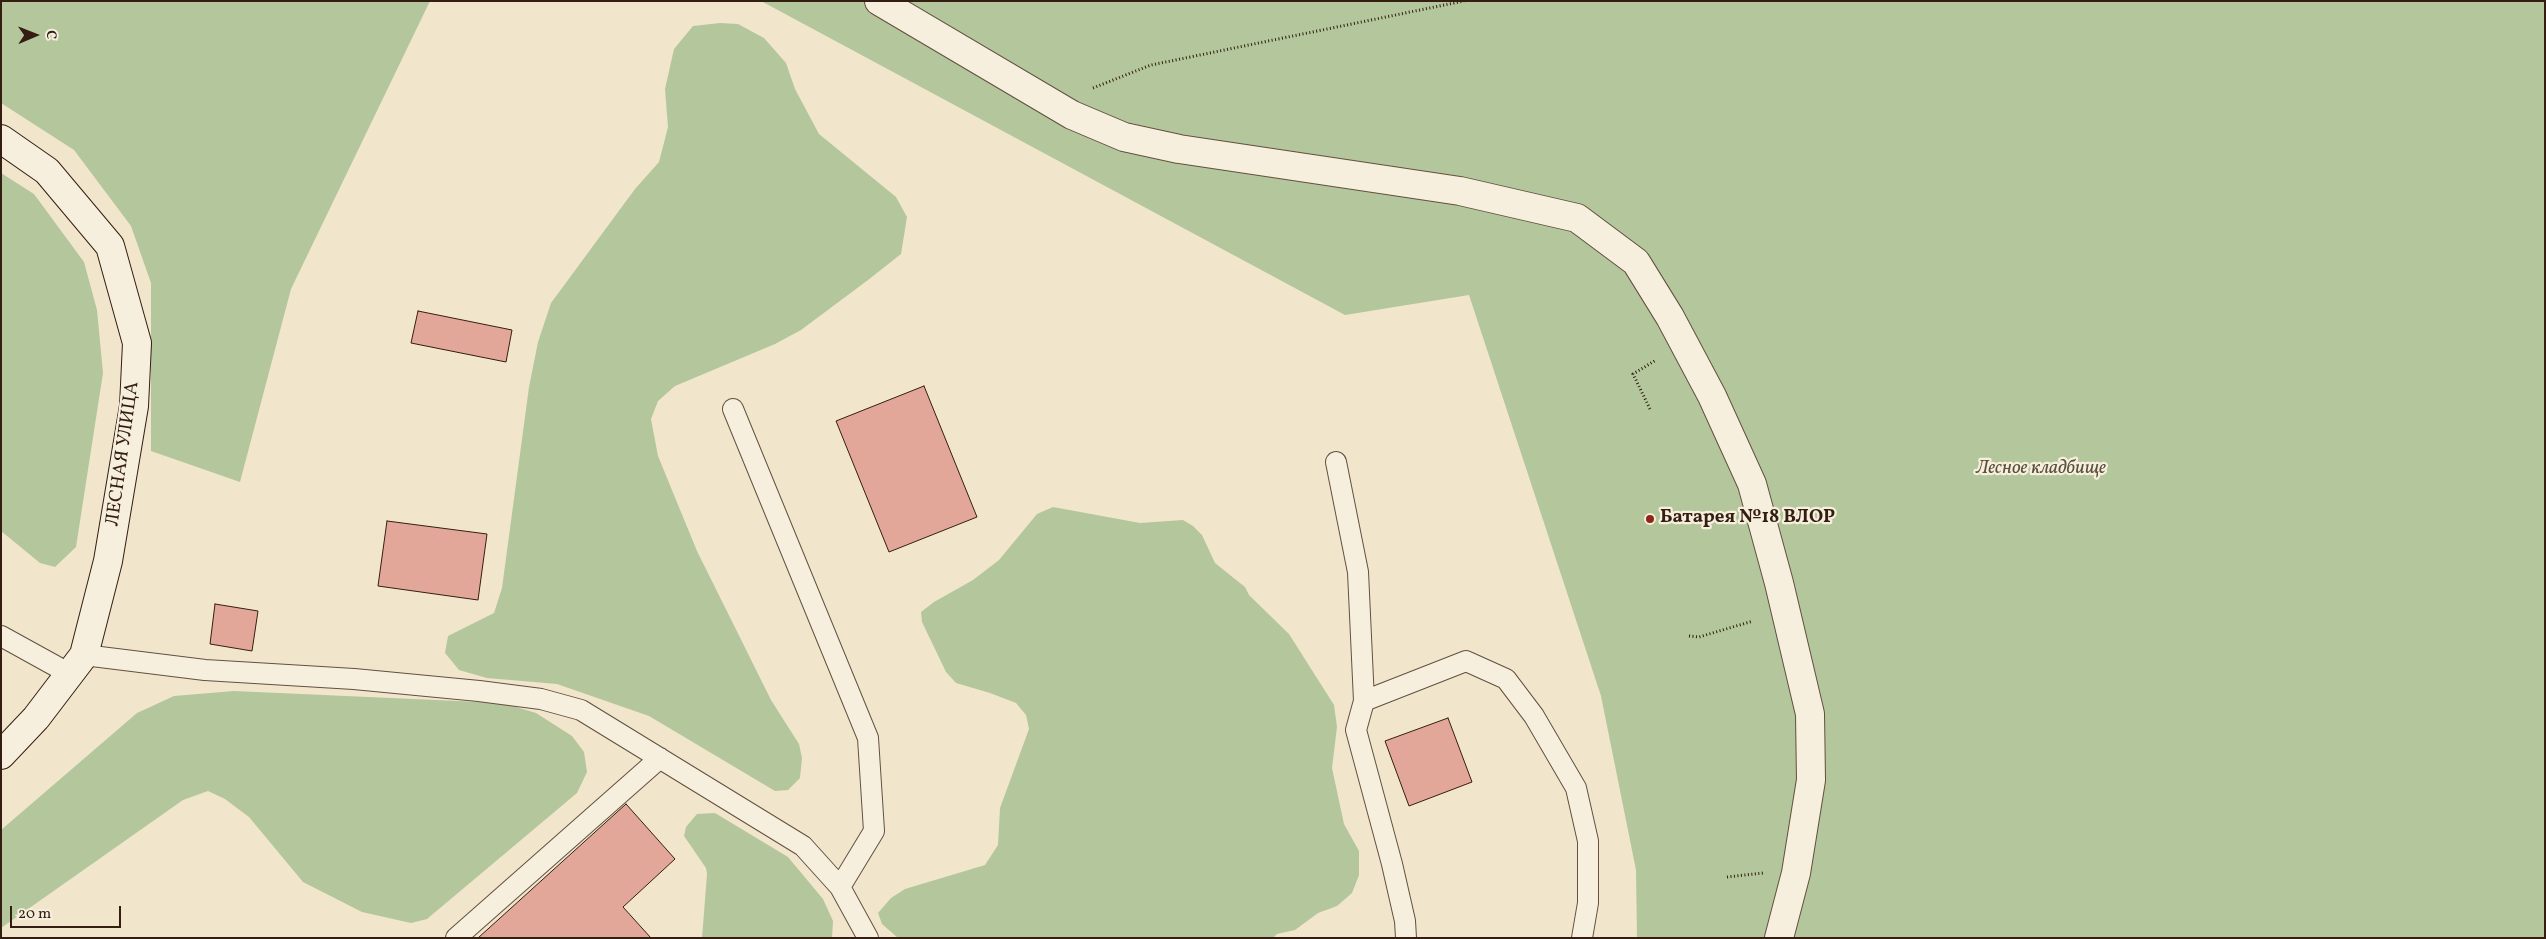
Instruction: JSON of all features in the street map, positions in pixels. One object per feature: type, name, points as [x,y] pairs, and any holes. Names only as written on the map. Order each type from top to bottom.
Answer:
[{"type":"street","points":[[879,1],[1072,115],[1133,139],[1179,149],[1460,192],[1577,218],[1636,262],[1684,342],[1712,396],[1752,484],[1810,714],[1811,780],[1796,873],[1778,938]]},
{"type":"street","name":"ЛЕСНАЯ УЛИЦА","points":[[1,139],[48,171],[110,246],[137,343],[134,406],[108,561],[77,664],[36,718],[1,755]]},
{"type":"lane","points":[[733,410],[868,738],[874,831],[840,887]]},
{"type":"lane","points":[[1336,462],[1358,572],[1364,701],[1356,730],[1392,864],[1406,938]]},
{"type":"lane","points":[[1,636],[77,664],[354,680],[541,699],[581,710],[803,846],[840,887],[868,938]]},
{"type":"lane","points":[[1364,701],[1466,660],[1506,679],[1534,716],[1576,788],[1588,841],[1588,903],[1582,938]]},
{"type":"lane","points":[[456,938],[660,758]]},
{"type":"path","points":[[1053,104],[1151,64],[1464,1]]},
{"type":"path","points":[[1650,409],[1633,374],[1684,342]]},
{"type":"path","points":[[1689,636],[1699,637],[1785,611]]},
{"type":"green space","points":[[1,1],[430,1],[291,289],[240,482],[151,451],[151,283],[131,226],[74,150],[1,103]]},
{"type":"green space","name":"Лесное кладбище","points":[[761,1],[2545,1],[2545,938],[1637,938],[1636,870],[1601,696],[1469,295],[1345,315]]},
{"type":"green space","points":[[720,23],[738,24],[764,38],[786,63],[795,89],[819,134],[896,197],[907,217],[901,254],[801,330],[775,344],[675,386],[658,401],[651,419],[658,456],[697,551],[771,700],[799,744],[802,758],[800,778],[788,790],[775,791],[649,716],[557,684],[487,678],[459,670],[445,653],[448,636],[494,613],[502,588],[529,387],[538,342],[551,303],[635,189],[659,162],[668,127],[665,89],[674,49],[693,26]]},
{"type":"green space","points":[[1,173],[34,194],[84,262],[97,310],[103,373],[76,547],[55,567],[40,563],[1,531]]},
{"type":"green space","points":[[1053,507],[1140,523],[1183,520],[1202,535],[1215,563],[1245,587],[1249,595],[1289,634],[1334,705],[1337,727],[1332,768],[1344,824],[1359,851],[1359,875],[1352,893],[1337,906],[1318,913],[1295,930],[1277,934],[1273,938],[898,938],[882,924],[878,913],[891,898],[905,889],[985,865],[998,845],[1000,808],[1029,729],[1026,715],[1016,703],[956,683],[946,672],[922,622],[921,612],[934,602],[973,580],[999,560],[1037,514]]},
{"type":"green space","points":[[234,691],[503,703],[536,713],[572,736],[584,752],[587,772],[577,793],[427,919],[411,923],[362,912],[303,882],[249,817],[225,799],[208,791],[183,800],[1,928],[1,830],[137,713],[174,696]]},
{"type":"green space","points":[[715,813],[788,857],[823,899],[833,921],[832,938],[702,938],[706,868],[684,836],[686,827],[697,814]]},
{"type":"building","points":[[418,311],[512,330],[506,362],[411,343]]},
{"type":"building","points":[[924,386],[977,517],[889,552],[836,421]]},
{"type":"building","points":[[387,521],[487,534],[478,600],[378,586]]},
{"type":"building","points":[[215,604],[258,611],[252,651],[210,644]]},
{"type":"building","points":[[1448,718],[1472,782],[1409,806],[1385,741]]},
{"type":"building","points":[[626,804],[675,859],[623,907],[651,938],[478,938]]},
{"type":"place","name":"Батарея №18 ВЛОР","points":[[1650,519]]}]
